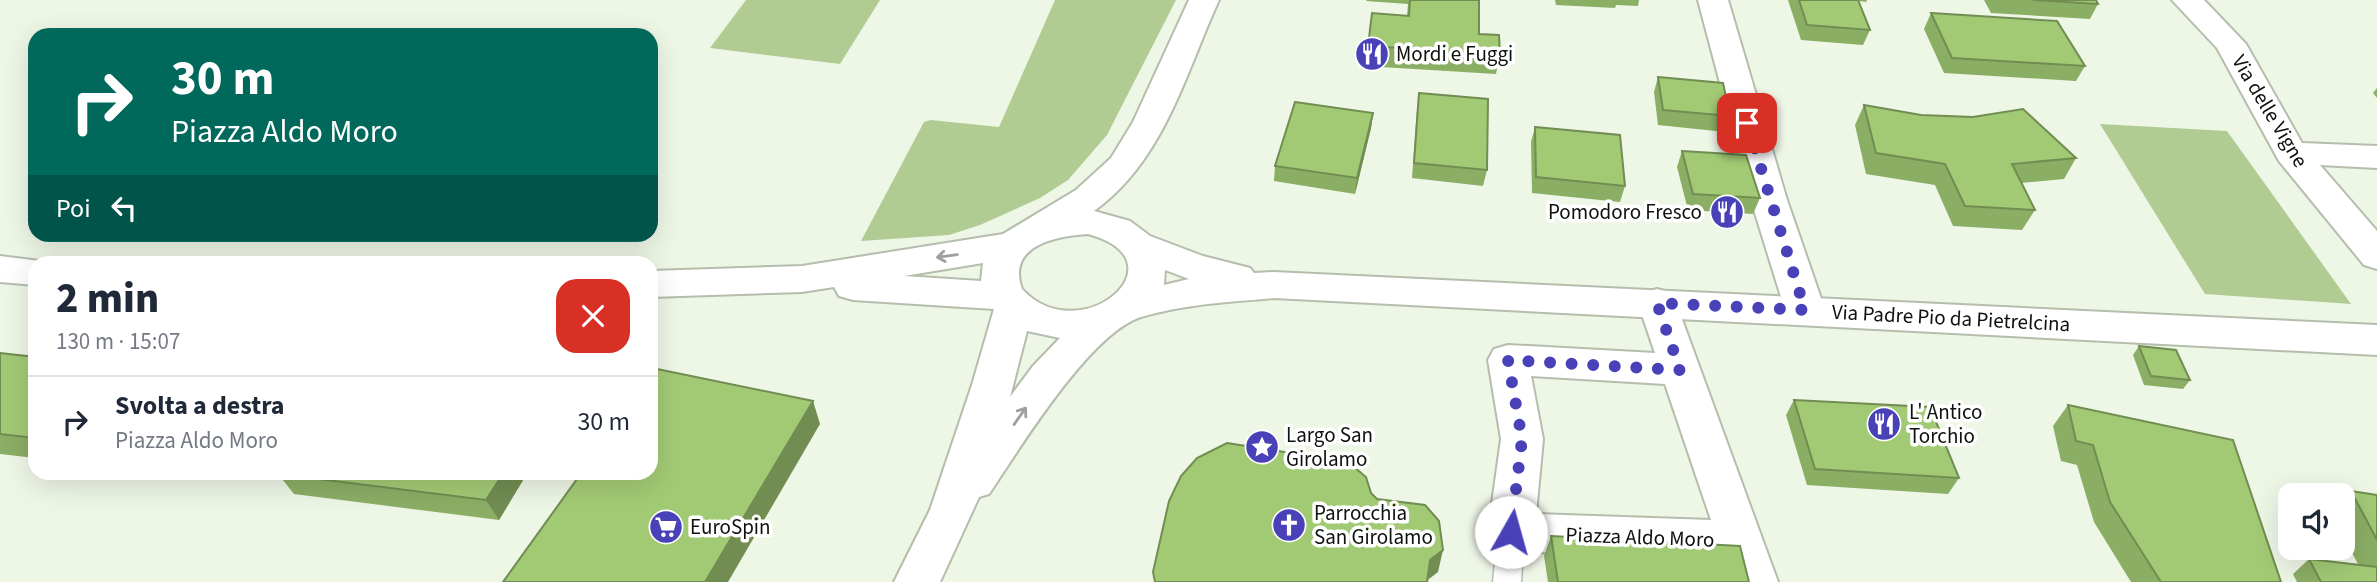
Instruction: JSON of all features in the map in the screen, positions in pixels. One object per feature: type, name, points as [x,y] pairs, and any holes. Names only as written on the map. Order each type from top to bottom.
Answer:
[{"type":"street","points":[[1114,313],[1084,323],[1052,323],[1024,314],[1010,301],[1001,286],[1001,264],[1014,245],[1036,229],[1050,224],[1108,182],[1134,154],[1204,0]]},
{"type":"street","points":[[1713,0],[1769,200],[1805,310]]},
{"type":"street","name":"Via delle Vigne","points":[[2187,0],[2230,44],[2291,153],[2377,256]]},
{"type":"street","points":[[2291,153],[2377,157]]},
{"type":"street","points":[[952,511],[1047,377],[1144,287],[1149,265],[1136,241],[1134,154]]},
{"type":"street","points":[[1050,224],[1094,222],[1108,225],[1136,241]]},
{"type":"street","name":"Via Padre Pio da Pietrelcina","points":[[1136,241],[1195,268],[1274,285]]},
{"type":"street","points":[[658,284],[802,279],[1014,245]]},
{"type":"street","points":[[0,269],[28,271]]},
{"type":"street","points":[[802,279],[870,288],[973,292],[1010,301]]},
{"type":"street","name":"Via Padre Pio da Pietrelcina","points":[[1114,313],[1199,291],[1274,285],[2377,340]]},
{"type":"street","points":[[917,582],[952,511],[993,385],[1010,301]]},
{"type":"street","points":[[1657,303],[1738,540],[1755,582]]},
{"type":"street","points":[[1511,532],[1522,439],[1508,360],[1680,370]]},
{"type":"street","name":"Piazza Aldo Moro","points":[[1511,532],[1738,540]]},
{"type":"lane","points":[[1507,582],[1511,532]]},
{"type":"green space","points":[[746,0],[880,0],[840,64],[710,48]]},
{"type":"green space","points":[[1055,0],[1176,0],[1107,135],[1068,180],[1040,198],[980,225],[949,235],[861,241],[924,122],[931,120],[999,127]]},
{"type":"green space","points":[[2100,124],[2227,131],[2351,304],[2205,294]]},
{"type":"building","points":[[1410,0],[1479,0],[1479,34],[1499,35],[1500,54],[1368,46],[1372,13],[1409,16]]},
{"type":"building","points":[[1799,0],[1858,0],[1870,30],[1807,25]]},
{"type":"building","points":[[2033,0],[2096,0],[2098,4]]},
{"type":"building","points":[[1931,13],[2057,21],[2085,66],[1952,58]]},
{"type":"building","points":[[1658,77],[1723,83],[1730,116],[1663,110]]},
{"type":"building","points":[[1419,93],[1488,99],[1487,170],[1414,163]]},
{"type":"building","points":[[1295,102],[1373,113],[1357,178],[1275,166]]},
{"type":"building","points":[[1864,105],[1921,115],[1973,117],[2023,109],[2076,158],[2012,164],[2035,210],[1965,206],[1945,164],[1876,153]]},
{"type":"building","points":[[1535,127],[1620,135],[1625,186],[1536,177]]},
{"type":"building","points":[[1682,151],[1746,155],[1760,198],[1693,194]]},
{"type":"building","points":[[2139,346],[2176,350],[2190,380],[2151,376]]},
{"type":"building","points":[[0,353],[28,356],[28,437],[0,434]]},
{"type":"building","name":"EuroSpin","points":[[658,369],[813,401],[705,582],[503,582],[576,480],[658,480]]},
{"type":"building","points":[[1794,400],[1930,407],[1959,478],[1815,469]]},
{"type":"building","points":[[2068,405],[2233,440],[2281,582],[2161,582],[2110,502],[2093,445],[2076,441]]},
{"type":"building","name":"Parrocchia San Girolamo","points":[[1227,443],[1348,462],[1366,477],[1371,493],[1377,499],[1425,505],[1439,521],[1443,550],[1430,560],[1427,582],[1155,582],[1153,572],[1169,501],[1181,476],[1197,458]]},
{"type":"building","points":[[326,480],[499,480],[486,500]]},
{"type":"building","points":[[2355,492],[2377,495],[2377,540],[2355,499]]},
{"type":"building","points":[[1551,536],[1740,546],[1749,582],[1558,582]]},
{"type":"building","points":[[2310,560],[2377,567],[2377,582],[2321,582]]},
{"type":"place","name":"Mordi e Fuggi","points":[[1372,54]]},
{"type":"place","name":"Pomodoro Fresco","points":[[1727,212]]},
{"type":"place","name":"L' Antico Torchio","points":[[1884,424]]},
{"type":"place","name":"Largo San Girolamo","points":[[1262,447]]},
{"type":"place","name":"Parrocchia San Girolamo","points":[[1289,525]]},
{"type":"place","name":"EuroSpin","points":[[666,527]]},
{"type":"route","points":[[1511,532],[1522,439],[1508,360],[1680,370],[1657,303],[1805,310],[1747,123]]}]
